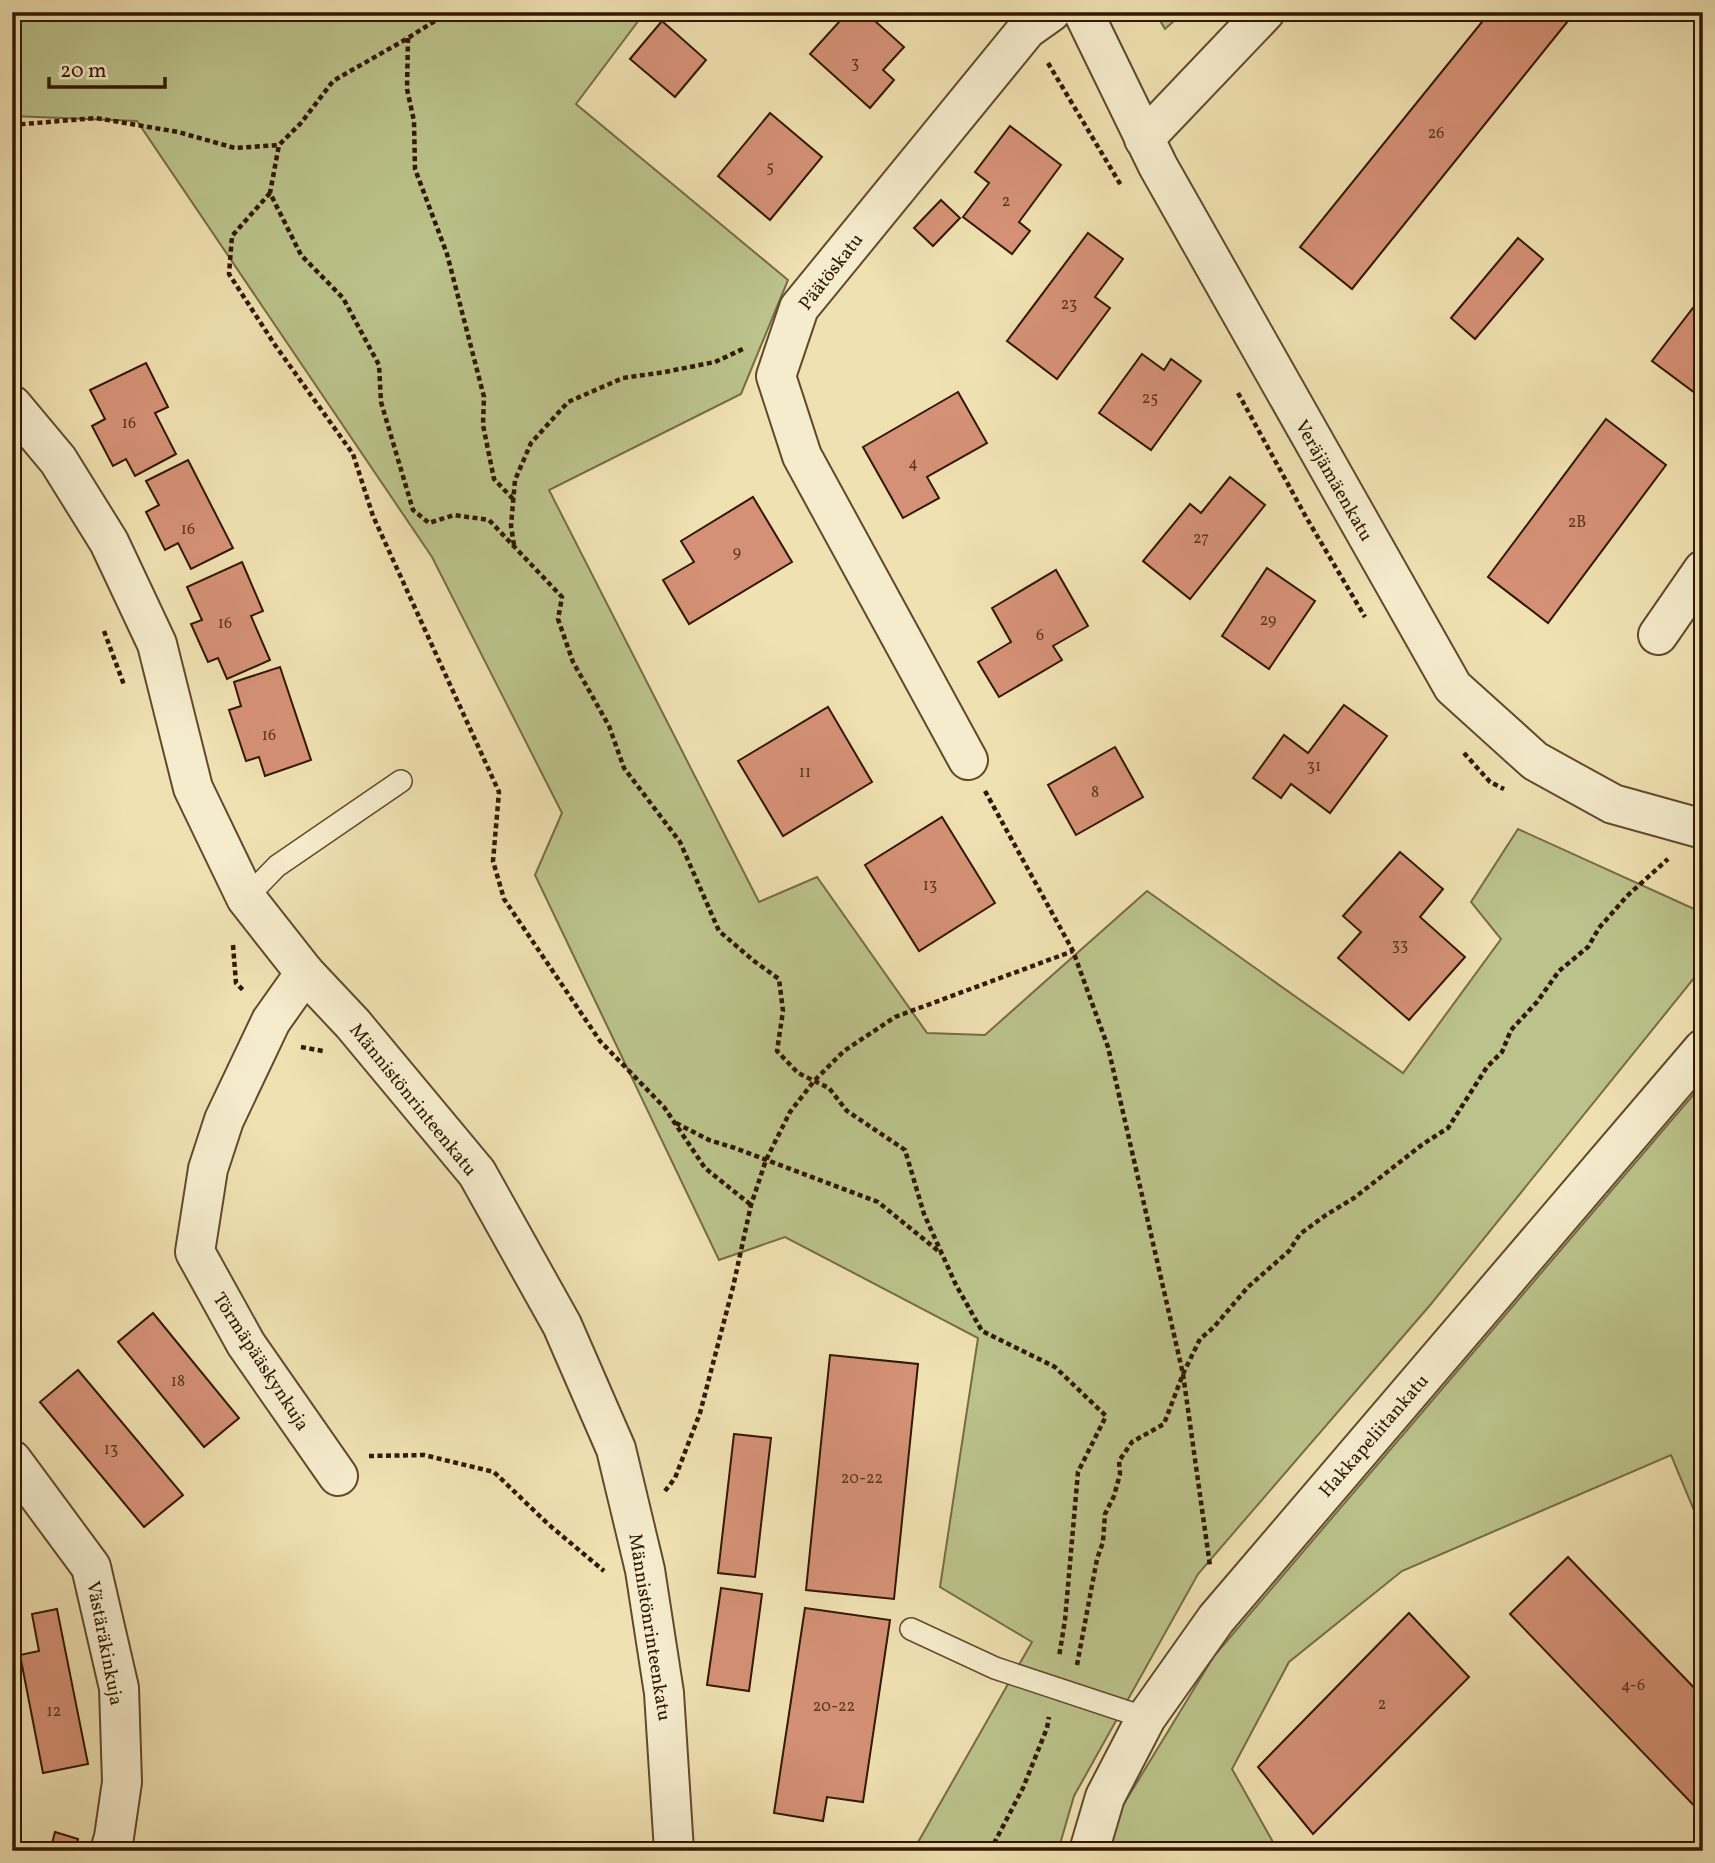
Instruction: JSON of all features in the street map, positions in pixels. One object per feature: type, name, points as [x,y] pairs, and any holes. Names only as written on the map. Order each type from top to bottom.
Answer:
[{"type":"street","name":"Päätöskatu","points":[[968,760],[802,456],[776,376],[799,308],[1027,29],[1051,12]]},
{"type":"street","name":"Veräjämäenkatu","points":[[1083,12],[1158,166],[1453,687],[1535,761],[1613,803],[1700,829]]},
{"type":"street","points":[[1144,139],[1265,12]]},
{"type":"street","name":"Männistönrinteenkatu","points":[[12,405],[58,460],[109,542],[157,644],[193,788],[246,898],[305,973],[353,1024],[477,1173],[562,1325],[617,1449],[645,1570],[664,1693],[674,1851]]},
{"type":"street","points":[[1658,635],[1703,570]]},
{"type":"street","name":"Törmäpääskynkuja","points":[[305,973],[271,1021],[224,1120],[208,1169],[195,1252],[246,1344],[332,1466]]},
{"type":"street","name":"Hakkapeliitankatu","points":[[1089,1851],[1105,1797],[1146,1718],[1216,1619],[1703,1049]]},
{"type":"street","name":"Västäräkinkuja","points":[[12,1460],[91,1567],[118,1688],[122,1782],[110,1851]]},
{"type":"lane","points":[[246,898],[276,866],[401,781]]},
{"type":"lane","points":[[911,1629],[995,1668],[1146,1718]]},
{"type":"path","points":[[449,12],[333,81],[301,123],[279,145],[270,193],[232,236],[229,274],[275,345],[353,454],[373,516],[499,792],[493,861],[504,899],[600,1041],[664,1107],[705,1168],[751,1205]]},
{"type":"path","points":[[408,38],[407,89],[414,121],[415,169],[446,254],[484,397],[483,425],[494,479],[513,499]]},
{"type":"path","points":[[12,125],[96,118],[178,132],[235,148],[279,145]]},
{"type":"path","points":[[270,193],[302,255],[343,298],[379,365],[381,402],[412,510],[429,523],[454,515],[489,520],[562,597],[558,619],[573,662],[609,726],[624,768],[680,842],[719,931],[779,979],[783,1011],[778,1051],[798,1073],[829,1088],[847,1111],[905,1150],[924,1214],[982,1331],[1055,1367],[1106,1416],[1078,1472],[1065,1620],[1063,1690]]},
{"type":"path","points":[[514,547],[511,526],[515,480],[531,443],[568,402],[624,377],[715,362],[746,347]]},
{"type":"path","points":[[100,620],[127,695]]},
{"type":"path","points":[[968,760],[1073,951],[1108,1047],[1183,1374],[1207,1531],[1216,1619]]},
{"type":"path","points":[[990,1851],[1023,1788],[1063,1690],[1103,1542],[1105,1514],[1121,1474],[1119,1461],[1132,1441],[1164,1424],[1200,1339],[1248,1287],[1289,1251],[1300,1234],[1354,1198],[1448,1128],[1488,1067],[1502,1052],[1511,1030],[1537,1002],[1559,971],[1588,947],[1599,928],[1627,896],[1700,829]]},
{"type":"path","points":[[233,944],[236,983],[296,1046],[331,1052]]},
{"type":"path","points":[[632,1513],[663,1494],[675,1478],[700,1413],[751,1205],[766,1160],[790,1112],[814,1081],[844,1051],[895,1017],[1073,951]]},
{"type":"path","points":[[674,1121],[709,1140],[878,1202],[942,1255]]},
{"type":"path","points":[[332,1466],[424,1455],[494,1472],[548,1524],[610,1576],[608,1565]]},
{"type":"green space","points":[[12,12],[645,12],[576,104],[788,280],[741,394],[549,490],[759,902],[817,877],[927,1033],[985,1035],[1147,891],[1403,1073],[1501,939],[1471,902],[1518,829],[1703,913],[1703,967],[1431,1304],[1198,1574],[1074,1796],[1058,1851],[913,1851],[1032,1642],[940,1587],[978,1338],[785,1237],[719,1260],[535,875],[562,813],[432,557],[137,121],[12,116]]},
{"type":"green space","points":[[1155,12],[1184,12],[1165,29]]},
{"type":"green space","points":[[1699,1088],[1703,1088],[1703,1532],[1671,1455],[1402,1571],[1289,1662],[1232,1769],[1278,1851],[1110,1851],[1117,1815],[1214,1656]]},
{"type":"building","points":[[848,12],[865,12],[904,47],[883,70],[894,80],[870,108],[810,54]]},
{"type":"building","points":[[1490,12],[1568,12],[1572,16],[1352,289],[1300,247]]},
{"type":"building","points":[[662,21],[706,60],[675,97],[630,59]]},
{"type":"building","points":[[770,113],[822,157],[770,220],[718,176]]},
{"type":"building","points":[[1010,126],[1061,165],[1019,222],[1030,231],[1012,254],[963,217],[989,183],[975,172]]},
{"type":"building","points":[[941,200],[960,218],[933,246],[914,228]]},
{"type":"building","points":[[1088,233],[1123,259],[1095,297],[1110,308],[1057,379],[1007,341]]},
{"type":"building","points":[[1518,238],[1543,259],[1475,339],[1451,318]]},
{"type":"building","points":[[1703,295],[1703,399],[1652,361]]},
{"type":"building","points":[[1142,354],[1164,370],[1171,359],[1201,381],[1151,450],[1099,413]]},
{"type":"building","points":[[146,363],[168,407],[155,413],[176,454],[135,476],[126,459],[113,466],[92,426],[105,419],[90,390]]},
{"type":"building","points":[[958,392],[987,443],[927,477],[939,498],[903,518],[863,447]]},
{"type":"building","points":[[1606,419],[1666,465],[1548,623],[1488,577]]},
{"type":"building","points":[[188,460],[233,548],[191,569],[178,543],[165,550],[146,512],[159,505],[146,481]]},
{"type":"building","points":[[1230,477],[1265,505],[1190,599],[1143,561],[1190,504],[1201,513]]},
{"type":"building","points":[[753,497],[792,562],[689,624],[663,580],[694,562],[681,541]]},
{"type":"building","points":[[242,562],[263,611],[251,616],[270,660],[227,679],[218,658],[208,662],[191,624],[202,620],[187,587]]},
{"type":"building","points":[[1267,568],[1315,601],[1269,669],[1222,636]]},
{"type":"building","points":[[1056,570],[1088,626],[1053,646],[1062,660],[999,697],[978,662],[1011,642],[992,608]]},
{"type":"building","points":[[280,667],[311,760],[265,776],[259,757],[246,761],[229,710],[241,706],[234,682]]},
{"type":"building","points":[[1344,705],[1387,736],[1330,813],[1291,784],[1281,798],[1253,778],[1284,735],[1308,753]]},
{"type":"building","points":[[828,707],[872,782],[783,836],[738,761]]},
{"type":"building","points":[[1115,747],[1143,797],[1076,835],[1048,785]]},
{"type":"building","points":[[942,817],[995,903],[919,951],[865,865]]},
{"type":"building","points":[[1400,852],[1443,889],[1420,917],[1465,957],[1409,1020],[1338,958],[1361,932],[1343,916]]},
{"type":"building","points":[[153,1313],[239,1418],[204,1447],[118,1342]]},
{"type":"building","points":[[830,1355],[918,1364],[894,1599],[806,1590]]},
{"type":"building","points":[[78,1370],[183,1495],[144,1527],[40,1402]]},
{"type":"building","points":[[734,1434],[771,1438],[755,1577],[718,1573]]},
{"type":"building","points":[[12,1519],[19,1527],[12,1534]]},
{"type":"building","points":[[1568,1557],[1703,1697],[1703,1815],[1510,1614]]},
{"type":"building","points":[[721,1588],[762,1594],[749,1691],[707,1685]]},
{"type":"building","points":[[805,1608],[890,1620],[863,1802],[827,1797],[823,1821],[774,1813]]},
{"type":"building","points":[[57,1609],[88,1764],[43,1773],[20,1655],[39,1651],[32,1614]]},
{"type":"building","points":[[1409,1613],[1469,1677],[1313,1834],[1258,1767]]},
{"type":"building","points":[[55,1832],[78,1839],[75,1851],[50,1851]]}]
